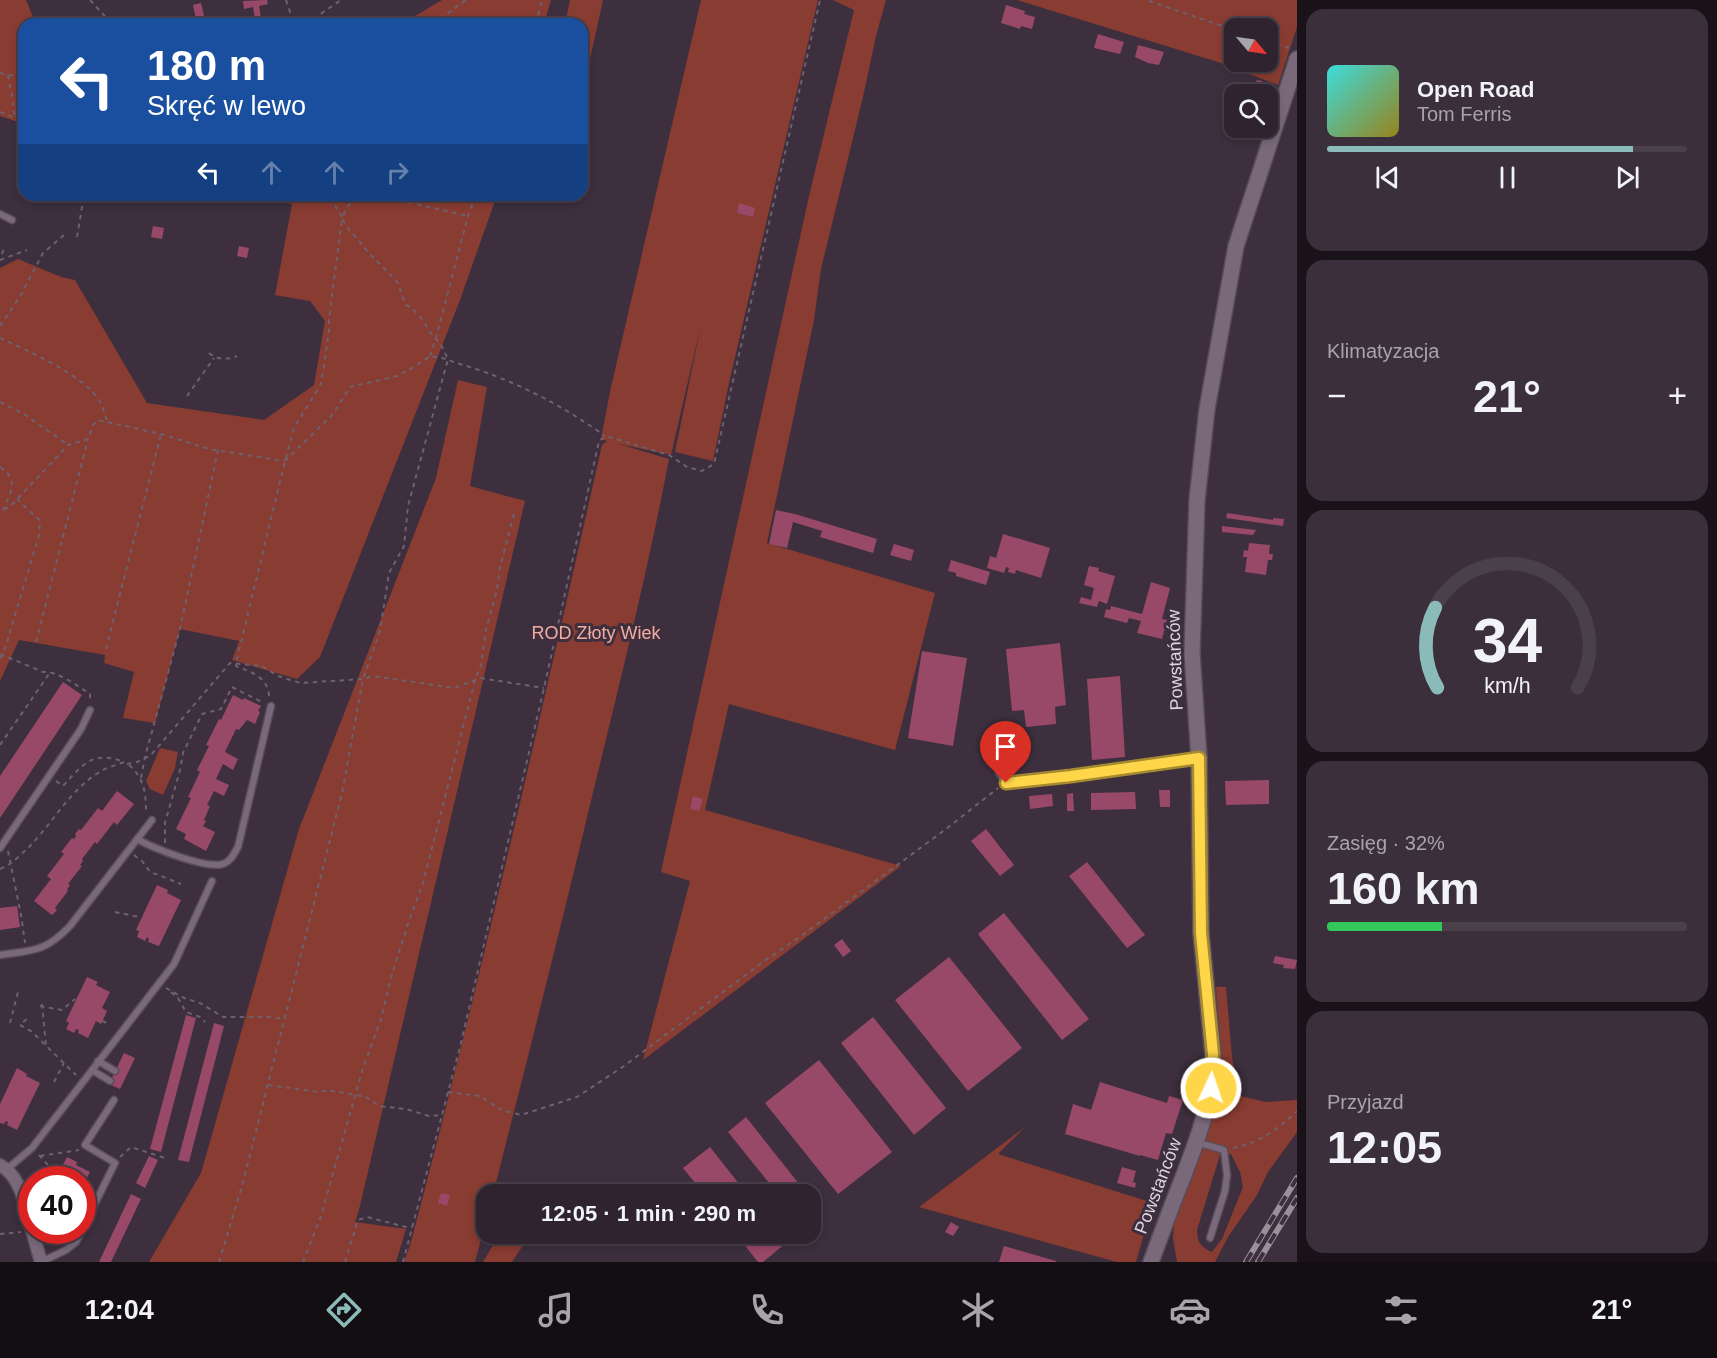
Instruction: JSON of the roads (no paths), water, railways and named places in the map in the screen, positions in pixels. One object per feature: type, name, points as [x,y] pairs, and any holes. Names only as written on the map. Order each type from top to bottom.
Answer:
[{"type":"street","name":"Powstańców","points":[[1151,1262],[1204,1120],[1211,1088],[1213,1054],[1201,933],[1199,758],[1192,653],[1197,500],[1207,409],[1236,246],[1297,59]]},
{"type":"street","points":[[4,1167],[18,1184]]},
{"type":"street","points":[[36,1244],[41,1262]]},
{"type":"lane","points":[[0,214],[12,220]]},
{"type":"lane","points":[[137,839],[164,852],[213,866],[223,864],[234,856],[238,847],[268,703]]},
{"type":"lane","points":[[0,848],[81,729],[90,710]]},
{"type":"lane","points":[[999,773],[1006,783],[1199,758]]},
{"type":"lane","points":[[0,955],[40,949],[57,940],[152,820]]},
{"type":"lane","points":[[4,1167],[32,1148],[174,964],[212,881]]},
{"type":"lane","points":[[99,1061],[115,1071]]},
{"type":"lane","points":[[92,1070],[110,1081]]},
{"type":"lane","points":[[41,1262],[66,1251],[76,1242],[115,1163],[85,1145],[114,1100]]},
{"type":"lane","points":[[1196,1142],[1224,1150],[1227,1175],[1225,1191],[1210,1238]]},
{"type":"railway","points":[[1246,1262],[1297,1178]]},
{"type":"railway","points":[[1258,1262],[1297,1198]]},
{"type":"park label","name":"ROD Złoty Wiek","points":[[596,633]]}]
